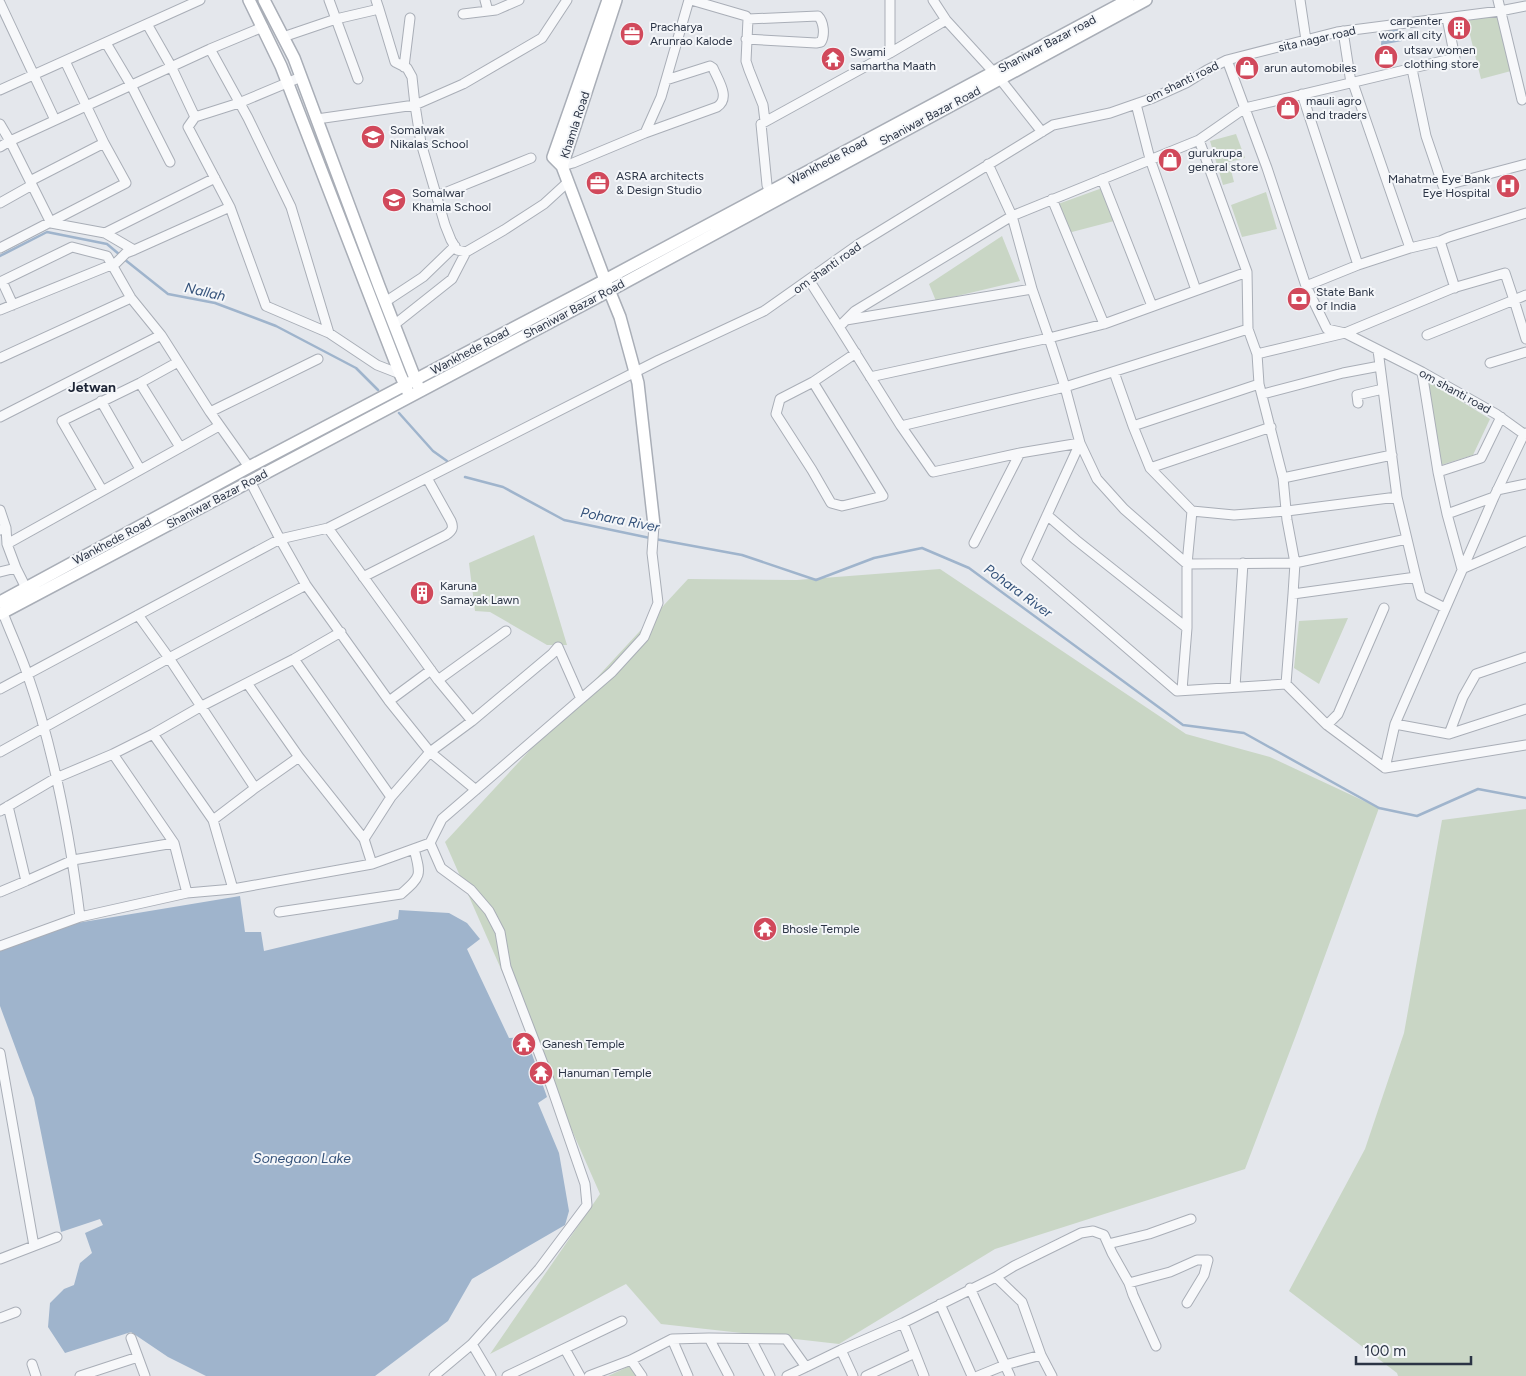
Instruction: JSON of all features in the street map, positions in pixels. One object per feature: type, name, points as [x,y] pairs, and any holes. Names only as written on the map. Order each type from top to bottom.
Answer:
[{"type":"main road","points":[[249,0],[287,82],[400,374],[410,382]]},
{"type":"main road","points":[[264,0],[301,77],[394,325],[410,382],[415,393]]},
{"type":"main road","name":"Khamla Road","points":[[608,0],[553,157],[562,166],[616,0]]},
{"type":"main road","points":[[1131,2],[1146,0]]},
{"type":"main road","name":"Shaniwar Bazar road","points":[[996,76],[1131,2]]},
{"type":"main road","name":"Wankhede Road","points":[[1,610],[249,467],[410,382],[607,285],[770,192],[996,76]]},
{"type":"main road","name":"Shaniwar Bazar Road","points":[[28,593],[250,481],[415,393],[607,285],[996,76]]},
{"type":"main road","points":[[562,166],[620,317],[638,383],[654,525]]},
{"type":"street","points":[[0,90],[200,0]]},
{"type":"street","points":[[329,0],[358,79]]},
{"type":"street","points":[[485,0],[488,11]]},
{"type":"street","points":[[463,14],[496,10],[519,0]]},
{"type":"street","points":[[317,120],[415,105],[463,84],[542,38],[567,0]]},
{"type":"street","points":[[645,132],[661,97],[690,0],[747,18],[818,16],[823,22],[823,36],[820,42],[816,43],[746,39]]},
{"type":"street","points":[[890,0],[890,53]]},
{"type":"street","points":[[933,0],[946,20],[996,76],[1042,132]]},
{"type":"street","points":[[1300,0],[1306,40]]},
{"type":"street","points":[[1498,0],[1522,100]]},
{"type":"street","points":[[0,3],[55,120]]},
{"type":"street","points":[[283,37],[378,4],[395,62],[407,68],[412,77],[421,143],[445,225],[457,250],[466,252]]},
{"type":"street","name":"sita nagar road","points":[[1227,60],[1343,31],[1526,6]]},
{"type":"street","points":[[747,18],[819,13]]},
{"type":"street","points":[[404,67],[410,18]]},
{"type":"street","points":[[747,18],[746,60],[748,70],[763,105],[765,121]]},
{"type":"street","points":[[842,323],[855,311],[1012,216],[1199,140],[1245,108],[1455,58],[1446,18]]},
{"type":"street","points":[[770,192],[767,184],[761,124],[946,20]]},
{"type":"street","points":[[147,24],[172,66],[195,117]]},
{"type":"street","points":[[0,147],[172,66],[263,27]]},
{"type":"street","points":[[1343,31],[1352,83],[1410,248]]},
{"type":"street","points":[[106,43],[132,85],[170,162]]},
{"type":"street","points":[[210,49],[291,207],[329,333]]},
{"type":"street","name":"om shanti road","points":[[0,689],[280,539],[328,528],[659,360],[764,311],[859,244],[1052,125],[1110,113],[1154,98],[1227,60],[1267,168],[1306,286],[1327,329],[1345,333],[1422,372],[1501,417],[1525,434]]},
{"type":"street","points":[[0,248],[126,183],[104,143],[65,61]]},
{"type":"street","points":[[562,166],[645,132],[717,107],[723,102],[724,95],[713,68],[710,66],[666,80]]},
{"type":"street","points":[[1412,69],[1426,136],[1443,186],[1526,164]]},
{"type":"street","points":[[301,77],[239,103],[195,117],[188,127],[230,207],[266,306],[329,333],[377,365],[400,374]]},
{"type":"street","points":[[1302,94],[1358,265]]},
{"type":"street","points":[[1136,104],[1150,160],[1196,290]]},
{"type":"street","points":[[0,124],[51,223]]},
{"type":"street","points":[[1199,140],[1247,272],[1248,329],[1257,354],[1259,384],[1283,478],[1295,563],[1286,684]]},
{"type":"street","points":[[0,203],[31,183],[104,143]]},
{"type":"street","points":[[437,196],[531,158]]},
{"type":"street","points":[[988,164],[1012,216],[1032,288],[1065,387],[1080,443],[1097,479],[1124,509],[1187,564],[1295,563],[1407,539]]},
{"type":"street","points":[[105,233],[215,178]]},
{"type":"street","points":[[1102,179],[1152,306]]},
{"type":"street","points":[[394,325],[452,279],[466,252],[544,204],[568,182]]},
{"type":"street","points":[[1052,199],[1104,324]]},
{"type":"street","points":[[0,310],[114,264],[130,251],[230,207]]},
{"type":"street","points":[[1306,286],[1358,265],[1526,213]]},
{"type":"street","points":[[51,223],[105,233],[130,251]]},
{"type":"street","points":[[1440,241],[1455,288]]},
{"type":"street","points":[[385,302],[423,277],[455,246]]},
{"type":"street","points":[[13,305],[1,282],[72,247],[107,256],[114,264],[131,298],[161,335],[219,426],[249,467]]},
{"type":"street","points":[[870,376],[1049,338],[1104,324],[1247,272]]},
{"type":"street","points":[[1257,354],[1345,333],[1455,288],[1505,272],[1526,338]]},
{"type":"street","points":[[809,280],[842,323],[856,353],[870,376],[901,426],[933,472],[1020,453],[1080,443]]},
{"type":"street","points":[[842,323],[1032,288]]},
{"type":"street","points":[[1426,334],[1526,295]]},
{"type":"street","points":[[0,358],[131,298]]},
{"type":"street","points":[[901,426],[1065,387],[1248,329]]},
{"type":"street","points":[[0,418],[161,335]]},
{"type":"street","points":[[1378,350],[1398,497],[1416,577],[1421,596],[1445,608]]},
{"type":"street","points":[[1490,363],[1526,352]]},
{"type":"street","points":[[813,382],[883,496],[842,506],[831,503],[776,414],[780,400],[813,382],[856,353]]},
{"type":"street","points":[[210,412],[318,360]]},
{"type":"street","points":[[102,490],[62,420],[140,383],[178,362]]},
{"type":"street","points":[[1263,394],[1343,373],[1380,366]]},
{"type":"street","points":[[1114,372],[1150,468],[1192,511],[1234,515],[1287,511],[1398,497]]},
{"type":"street","points":[[1422,372],[1438,472],[1462,569]]},
{"type":"street","points":[[140,383],[180,448]]},
{"type":"street","points":[[1133,426],[1259,384]]},
{"type":"street","points":[[1358,403],[1357,395],[1383,389]]},
{"type":"street","points":[[101,402],[140,470]]},
{"type":"street","points":[[1438,472],[1481,458],[1501,417]]},
{"type":"street","points":[[7,544],[219,426]]},
{"type":"street","points":[[1150,468],[1271,427]]},
{"type":"street","points":[[1385,768],[1394,724],[1496,493],[1525,434]]},
{"type":"street","points":[[1080,443],[1026,561],[1177,691],[1286,684],[1327,725],[1385,768],[1526,745]]},
{"type":"street","points":[[974,543],[1020,453]]},
{"type":"street","points":[[1283,478],[1392,455]]},
{"type":"street","points":[[363,577],[452,531],[451,521],[427,478]]},
{"type":"street","points":[[250,481],[306,585],[390,701],[430,752],[476,790]]},
{"type":"street","points":[[1447,514],[1496,493],[1526,484]]},
{"type":"street","points":[[0,510],[7,544],[28,593]]},
{"type":"street","points":[[1182,690],[1187,628],[1187,564],[1192,511]]},
{"type":"street","points":[[1047,514],[1076,540],[1187,628]]},
{"type":"street","points":[[0,946],[80,917],[187,893],[234,889],[372,864],[430,843],[442,819],[612,672],[644,637],[658,603],[652,553],[654,525]]},
{"type":"street","points":[[328,528],[430,670],[472,721]]},
{"type":"street","points":[[1462,569],[1526,541]]},
{"type":"street","points":[[1235,687],[1243,563]]},
{"type":"street","points":[[0,572],[16,568]]},
{"type":"street","points":[[1293,594],[1416,577]]},
{"type":"street","points":[[0,752],[169,658],[306,585]]},
{"type":"street","points":[[1327,725],[1338,714],[1384,608]]},
{"type":"street","points":[[1,610],[28,674],[45,728],[73,860],[80,917]]},
{"type":"street","points":[[138,615],[169,658],[255,788]]},
{"type":"street","points":[[438,680],[506,631]]},
{"type":"street","points":[[26,881],[4,808],[56,778],[113,754],[153,734],[341,632]]},
{"type":"street","points":[[364,839],[391,797],[430,752],[472,721],[558,647],[581,699]]},
{"type":"street","points":[[1449,734],[1464,697],[1476,674],[1526,657]]},
{"type":"street","points":[[294,659],[391,797]]},
{"type":"street","points":[[390,701],[430,670]]},
{"type":"street","points":[[247,683],[299,757],[364,839],[372,864]]},
{"type":"street","points":[[1394,724],[1449,734],[1526,709]]},
{"type":"street","points":[[153,734],[213,820],[234,889]]},
{"type":"street","points":[[113,754],[174,843],[187,893]]},
{"type":"street","points":[[213,820],[299,757]]},
{"type":"street","points":[[0,892],[73,860],[174,843]]},
{"type":"street","points":[[430,843],[441,868],[471,890],[489,911],[500,932],[506,967],[547,1074],[585,1184],[587,1205],[539,1269],[472,1344],[434,1376]]},
{"type":"street","points":[[279,912],[401,894],[415,882],[420,870],[414,849]]},
{"type":"street","points":[[0,1054],[3,1088],[34,1246]]},
{"type":"street","points":[[1108,1244],[1149,1234],[1191,1219]]},
{"type":"street","points":[[787,1376],[903,1323],[1081,1233],[1093,1231],[1104,1235],[1129,1283],[1156,1346]]},
{"type":"street","points":[[0,1259],[57,1237]]},
{"type":"street","points":[[1129,1283],[1170,1272],[1197,1260],[1208,1260],[1204,1275],[1187,1303]]},
{"type":"street","points":[[996,1277],[1022,1302],[1041,1355],[1052,1376]]},
{"type":"street","points":[[970,1288],[1010,1376]]},
{"type":"street","points":[[940,1304],[972,1376]]},
{"type":"street","points":[[0,1318],[16,1312]]},
{"type":"street","points":[[507,1376],[622,1321]]},
{"type":"street","points":[[903,1323],[924,1376]]},
{"type":"street","points":[[131,1338],[145,1376]]},
{"type":"street","points":[[709,1338],[730,1376]]},
{"type":"street","points":[[589,1376],[632,1360],[672,1339],[786,1339],[806,1368]]},
{"type":"street","points":[[672,1339],[688,1376]]},
{"type":"street","points":[[752,1339],[770,1376]]},
{"type":"street","points":[[472,1344],[492,1376]]},
{"type":"street","points":[[564,1349],[580,1376]]},
{"type":"street","points":[[841,1350],[853,1376]]},
{"type":"street","points":[[866,1376],[916,1353]]},
{"type":"street","points":[[978,1376],[1006,1365],[1041,1355]]},
{"type":"street","points":[[80,1376],[138,1357]]},
{"type":"street","points":[[632,1360],[642,1376]]},
{"type":"street","points":[[32,1364],[36,1376]]},
{"type":"green space","points":[[1498,15],[1511,71],[1481,79],[1466,19]]},
{"type":"green space","points":[[1236,134],[1245,158],[1229,162],[1234,182],[1223,185],[1210,141]]},
{"type":"green space","points":[[1105,187],[1118,220],[1068,233],[1058,204]]},
{"type":"green space","points":[[1266,192],[1277,229],[1242,237],[1231,205]]},
{"type":"green space","points":[[1002,236],[1020,281],[936,301],[929,284]]},
{"type":"green space","points":[[1427,380],[1490,419],[1473,455],[1441,465]]},
{"type":"green space","points":[[534,535],[567,645],[547,645],[490,612],[475,611],[469,563]]},
{"type":"green space","points":[[940,569],[1186,734],[1270,757],[1379,808],[1245,1169],[995,1249],[839,1344],[661,1324],[626,1284],[490,1354],[600,1194],[445,842],[688,579],[797,580]]},
{"type":"green space","points":[[1348,618],[1319,684],[1294,668],[1299,621]]},
{"type":"green space","points":[[1526,809],[1526,1376],[1398,1376],[1397,1373],[1289,1291],[1365,1149],[1404,1033],[1442,820]]},
{"type":"green space","points":[[632,1365],[638,1376],[608,1376]]},
{"type":"water","points":[[1399,29],[1402,41],[1381,45],[1382,31]]},
{"type":"water","name":"Sonegaon Lake","points":[[240,896],[245,932],[261,932],[264,951],[398,919],[399,910],[449,913],[467,923],[480,939],[467,949],[509,1038],[526,1037],[547,1097],[538,1103],[559,1153],[569,1211],[565,1225],[472,1279],[448,1321],[375,1376],[206,1376],[168,1357],[131,1332],[65,1353],[48,1327],[50,1303],[64,1289],[74,1285],[80,1263],[92,1253],[85,1233],[103,1225],[100,1219],[61,1232],[34,1098],[0,1006],[0,949],[71,924]]},
{"type":"waterway","name":"Nallah","points":[[0,256],[47,232],[107,244],[120,255]]},
{"type":"waterway","name":"Nallah","points":[[124,259],[168,294],[215,303],[276,326],[356,368],[378,390]]},
{"type":"waterway","name":"Nallah","points":[[399,413],[433,451],[447,461]]},
{"type":"waterway","name":"Pohara River","points":[[465,477],[503,487],[564,520],[650,538]]},
{"type":"waterway","name":"Pohara River","points":[[655,539],[742,555],[816,580],[874,558],[922,548],[969,568],[1183,725],[1244,733],[1379,808],[1417,816],[1478,789],[1526,798]]},
{"type":"place","name":"carpenter work all city","points":[[1459,28]]},
{"type":"place","name":"Pracharya Arunrao Kalode","points":[[632,34]]},
{"type":"place","name":"utsav women clothing store","points":[[1386,57]]},
{"type":"place","name":"Swami samartha Maath","points":[[833,59]]},
{"type":"place","name":"arun automobiles","points":[[1247,68]]},
{"type":"place","name":"mauli agro and traders","points":[[1288,108]]},
{"type":"place","name":"Somalwak Nikalas School","points":[[373,137]]},
{"type":"place","name":"gurukrupa general store","points":[[1170,160]]},
{"type":"place","name":"ASRA architects & Design Studio","points":[[598,183]]},
{"type":"place","name":"Mahatme Eye Bank Eye Hospital","points":[[1508,186]]},
{"type":"place","name":"Somalwar Khamla School","points":[[394,200]]},
{"type":"place","name":"State Bank of India","points":[[1299,299]]},
{"type":"place","name":"Karuna Samayak Lawn","points":[[422,593]]},
{"type":"place","name":"Bhosle Temple","points":[[765,929]]},
{"type":"place","name":"Ganesh Temple","points":[[524,1044]]},
{"type":"place","name":"Hanuman Temple","points":[[541,1073]]},
{"type":"district","name":"Jetwan","points":[[92,387]]}]
